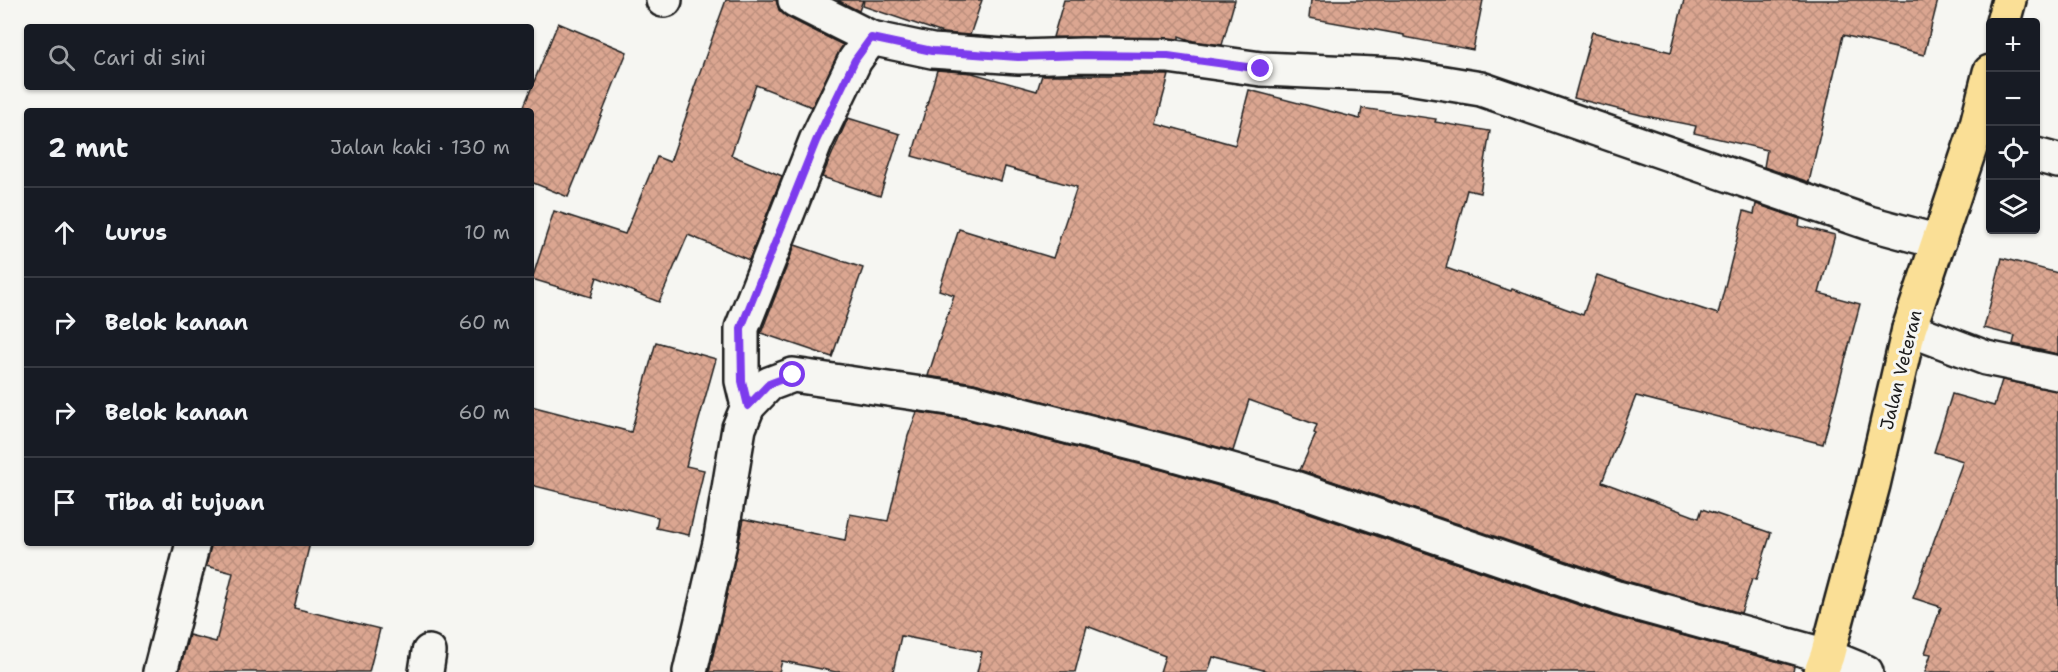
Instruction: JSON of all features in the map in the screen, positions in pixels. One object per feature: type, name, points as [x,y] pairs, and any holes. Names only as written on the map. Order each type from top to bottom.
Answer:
[{"type":"highway","points":[[2004,18],[2009,0]]},
{"type":"highway","name":"Jalan Veteran","points":[[1824,664],[1874,484],[1909,329],[1939,242],[1982,139],[1986,106]]},
{"type":"street","points":[[795,0],[871,38],[932,51],[1018,57],[1168,56],[1261,69],[1396,75],[1481,89],[1869,223],[1939,242]]},
{"type":"street","points":[[748,406],[742,381],[741,328],[816,141],[855,60],[871,38]]},
{"type":"street","points":[[2040,156],[2058,161]]},
{"type":"street","points":[[1909,329],[1986,358],[2058,373]]},
{"type":"street","points":[[690,672],[720,543],[739,428],[748,406],[769,384],[793,375],[969,402],[1167,452],[1292,487],[1617,598],[1824,664],[1866,672]]},
{"type":"street","points":[[160,672],[192,546]]},
{"type":"building","points":[[726,0],[776,0],[779,10],[787,17],[843,45],[812,107],[756,85],[731,155],[782,176],[749,260],[688,235],[659,302],[597,277],[591,297],[534,280],[534,273],[554,211],[625,234],[657,157],[670,162],[695,91],[693,91]]},
{"type":"building","points":[[837,0],[863,0],[859,11]]},
{"type":"building","points":[[864,0],[982,0],[970,35],[943,33],[863,6]]},
{"type":"building","points":[[1064,0],[1235,0],[1222,45],[1193,41],[1179,36],[1179,39],[1053,37]]},
{"type":"building","points":[[1311,0],[1483,0],[1473,50],[1309,18]]},
{"type":"building","points":[[1684,0],[1938,0],[1924,55],[1843,35],[1809,182],[1764,167],[1767,150],[1694,133],[1696,126],[1574,98],[1592,32],[1671,52]]},
{"type":"building","points":[[558,23],[627,52],[568,197],[534,183],[534,108],[523,108],[531,90],[534,90],[534,82]]},
{"type":"building","points":[[937,70],[972,73],[1037,91],[1042,75],[1169,75],[1156,123],[1235,145],[1249,90],[1360,119],[1362,108],[1436,119],[1435,122],[1490,131],[1480,193],[1467,190],[1446,268],[1583,315],[1597,275],[1718,314],[1744,211],[1754,214],[1756,204],[1800,219],[1799,226],[1835,235],[1819,293],[1860,304],[1823,444],[1636,396],[1602,482],[1699,518],[1702,509],[1771,533],[1756,580],[1752,579],[1741,613],[1623,580],[1300,470],[1316,434],[1314,433],[1317,425],[1249,400],[1233,451],[974,383],[928,376],[954,295],[939,290],[959,229],[1053,258],[1077,187],[1005,167],[1001,181],[912,156]]},
{"type":"building","points":[[848,118],[900,134],[880,196],[822,177]]},
{"type":"building","points":[[795,245],[863,268],[832,357],[761,333]]},
{"type":"building","points":[[2002,258],[2058,273],[2058,354],[2013,344],[2015,336],[1984,328]]},
{"type":"building","points":[[656,342],[716,359],[686,466],[704,470],[689,535],[656,528],[658,517],[534,486],[534,407],[631,432]]},
{"type":"building","points":[[2002,380],[2058,391],[2058,672],[1925,672],[1931,654],[1925,653],[1941,607],[1913,598],[1963,461],[1934,452],[1952,394],[1994,406]]},
{"type":"building","points":[[917,412],[965,419],[1286,505],[1611,616],[1794,666],[1793,672],[1271,672],[1213,657],[1208,672],[1160,672],[1165,656],[1087,626],[1075,672],[977,672],[982,652],[901,636],[893,672],[836,672],[782,661],[779,672],[709,672],[744,519],[845,540],[850,514],[888,521],[908,436]]},
{"type":"building","points":[[210,546],[309,546],[294,608],[380,629],[369,672],[179,672],[189,635],[216,642],[233,573],[206,566]]},
{"type":"route","points":[[793,375],[769,384],[748,406],[742,381],[741,328],[816,141],[855,60],[871,38],[932,51],[1018,57],[1168,56],[1261,69]]}]
